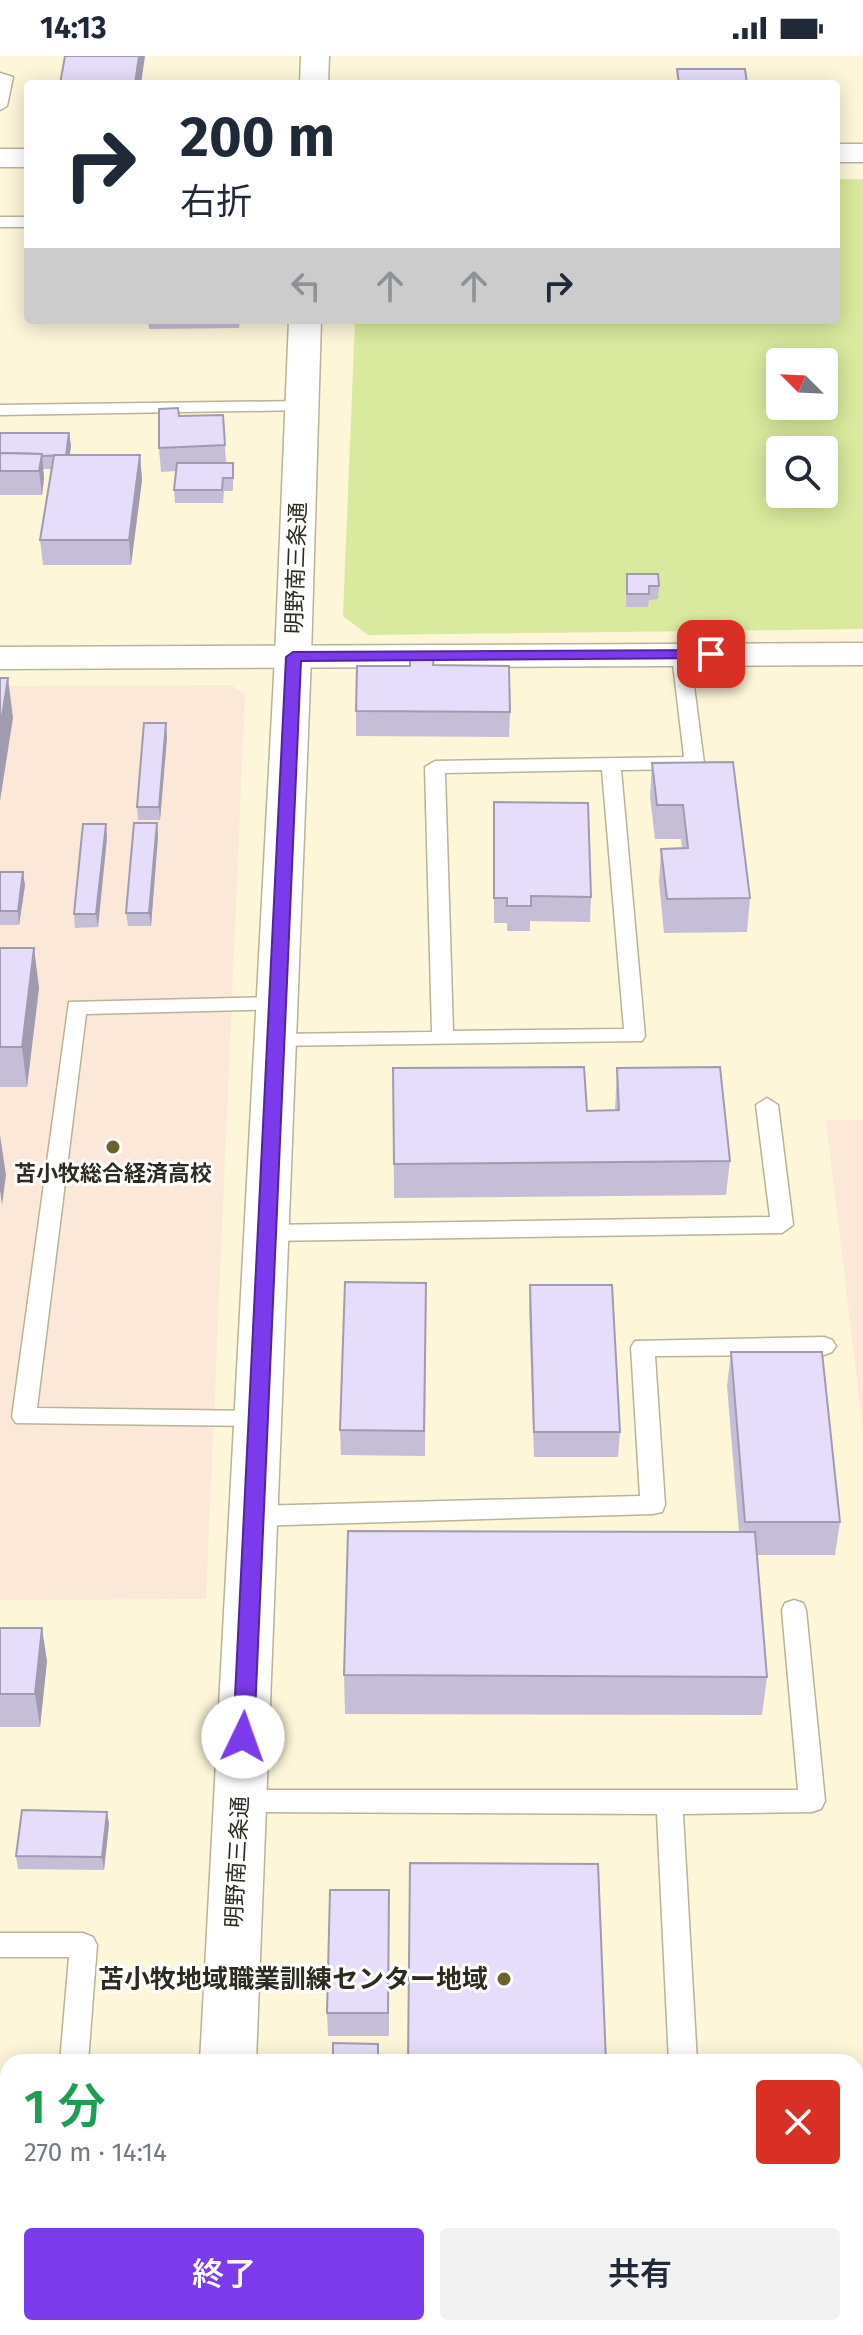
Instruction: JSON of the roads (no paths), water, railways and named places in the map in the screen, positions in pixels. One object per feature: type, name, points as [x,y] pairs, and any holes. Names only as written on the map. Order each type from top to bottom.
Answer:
[{"type":"street","points":[[314,80],[315,56]]},
{"type":"street","points":[[840,153],[863,153]]},
{"type":"street","points":[[0,158],[24,158]]},
{"type":"street","name":"明野南三条通","points":[[228,2054],[293,657],[305,324]]},
{"type":"street","points":[[0,658],[863,654]]},
{"type":"lane","points":[[0,77],[6,77],[0,106]]},
{"type":"lane","points":[[0,222],[24,222]]},
{"type":"lane","points":[[0,410],[302,406]]},
{"type":"lane","points":[[443,1039],[435,767],[694,763],[681,655]]},
{"type":"lane","points":[[258,1420],[24,1417],[76,1007],[276,1022],[443,1039],[635,1036],[611,764]]},
{"type":"lane","points":[[267,1233],[782,1225],[767,1105]]},
{"type":"lane","points":[[254,1516],[653,1505],[643,1347],[824,1346]]},
{"type":"lane","points":[[240,1801],[812,1801],[794,1610]]},
{"type":"lane","points":[[669,1803],[683,2054]]},
{"type":"lane","points":[[0,1945],[83,1945],[75,2054]]},
{"type":"place","name":"苫小牧総合経済高校","points":[[113,1147]]},
{"type":"place","name":"苫小牧地域職業訓練センター地域","points":[[504,1979]]}]
